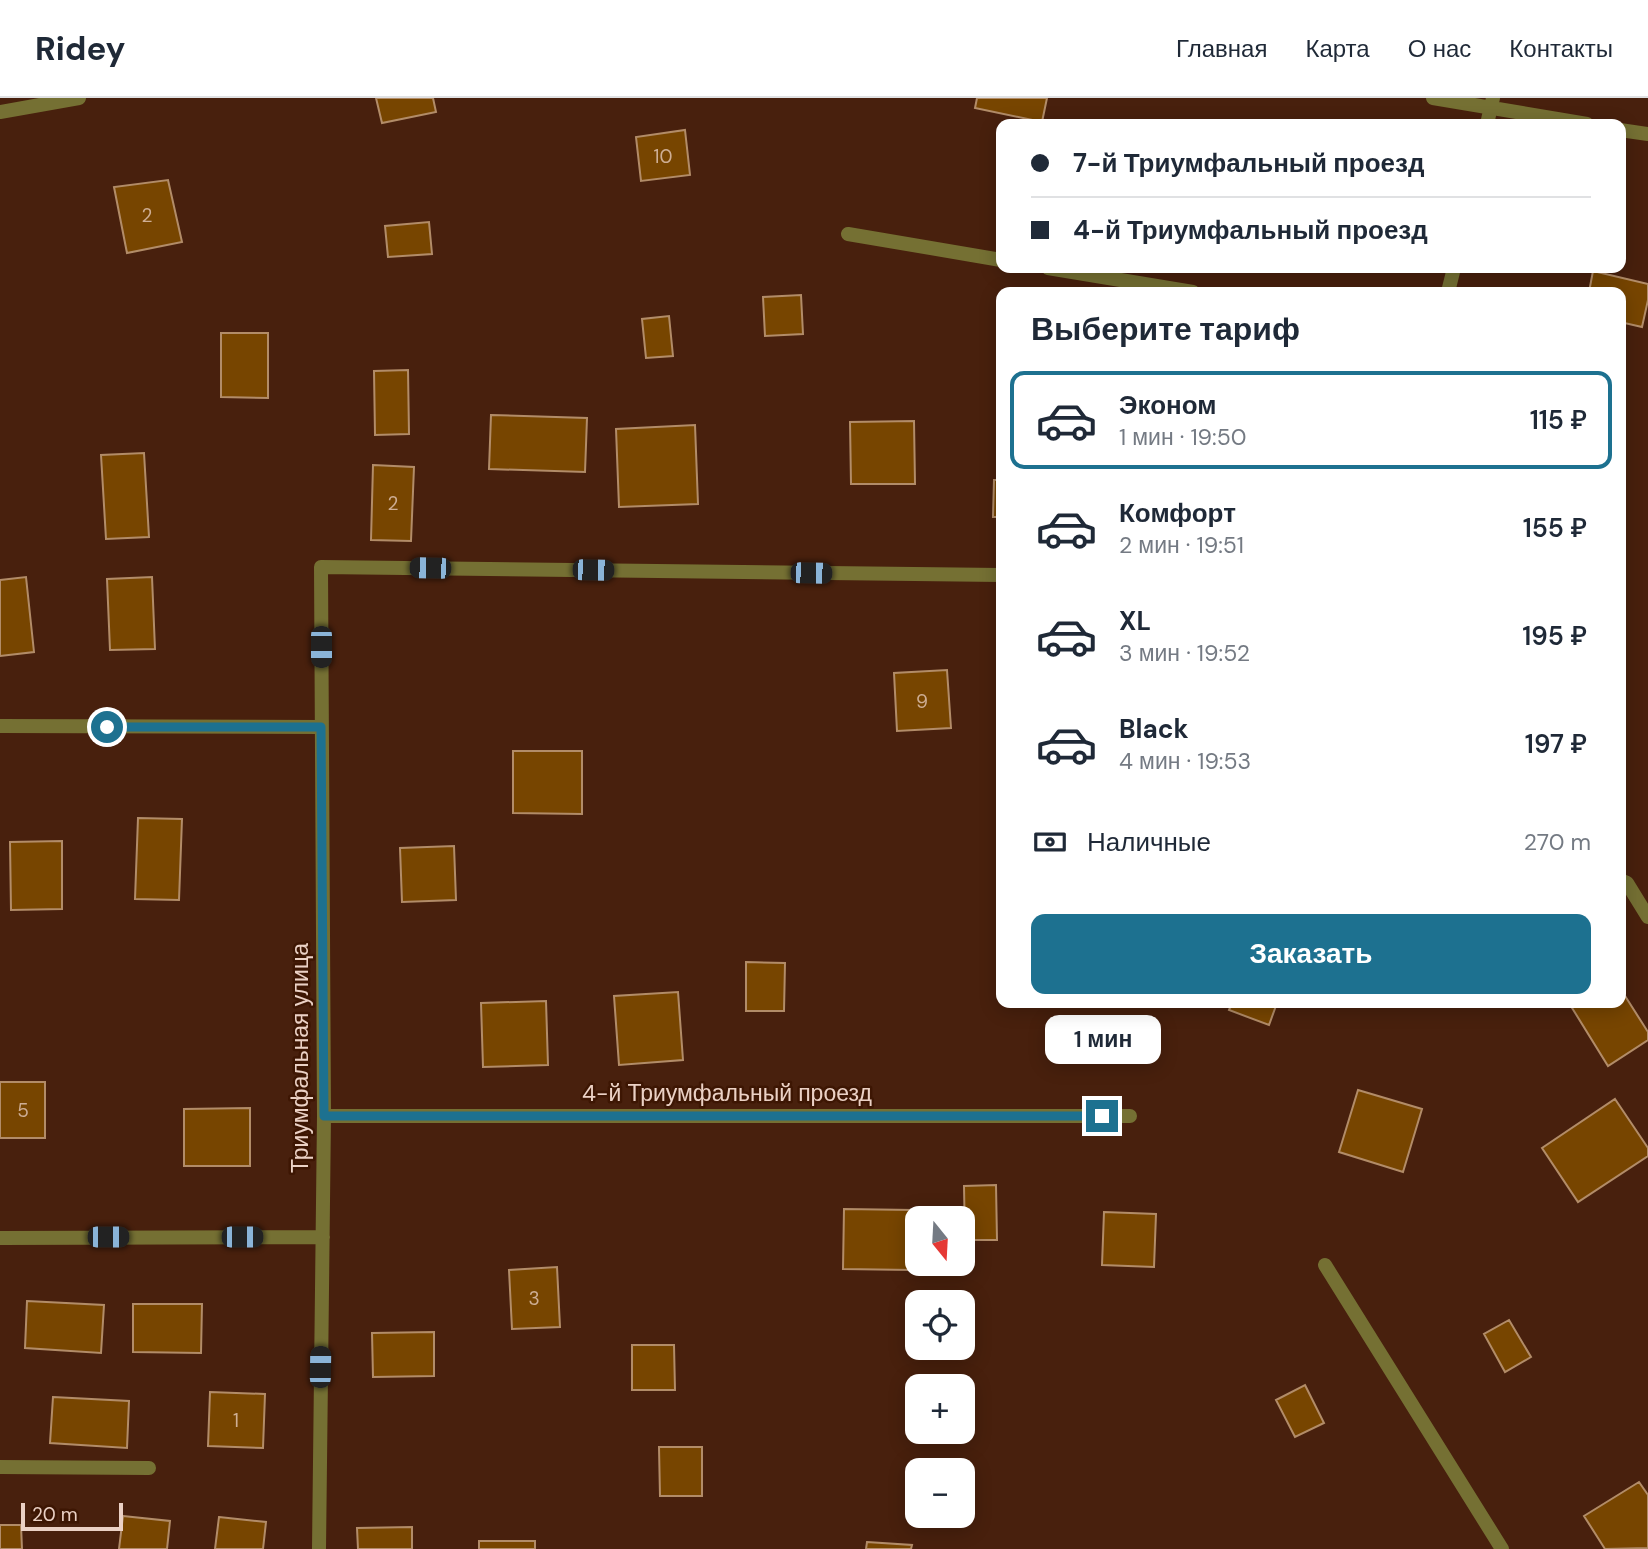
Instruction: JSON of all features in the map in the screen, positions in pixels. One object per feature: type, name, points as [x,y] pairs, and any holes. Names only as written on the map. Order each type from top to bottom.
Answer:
[{"type":"street","points":[[0,112],[79,98]]},
{"type":"street","points":[[1433,98],[1492,103],[1564,119]]},
{"type":"street","points":[[1626,131],[1648,134]]},
{"type":"street","points":[[848,234],[996,259]]},
{"type":"street","points":[[1078,273],[1163,287]]},
{"type":"street","name":"Триумфальная улица","points":[[319,1549],[324,1116],[321,567],[996,575]]},
{"type":"street","points":[[0,726],[321,727]]},
{"type":"street","points":[[1626,883],[1648,916]]},
{"type":"street","name":"4-й Триумфальный проезд","points":[[324,1116],[1130,1116]]},
{"type":"street","points":[[0,1237],[323,1237]]},
{"type":"street","points":[[1325,1265],[1502,1549]]},
{"type":"street","points":[[0,1467],[149,1468]]},
{"type":"building","points":[[376,98],[433,98],[436,112],[382,123]]},
{"type":"building","points":[[977,98],[1047,98],[1043,119],[1028,119],[975,108]]},
{"type":"building","points":[[685,130],[690,175],[641,181],[636,137]]},
{"type":"building","points":[[168,180],[182,242],[127,253],[114,187]]},
{"type":"building","points":[[429,222],[432,254],[388,257],[385,226]]},
{"type":"building","points":[[429,222],[432,254],[388,257],[385,226]]},
{"type":"building","points":[[1593,273],[1648,284],[1648,300],[1642,327],[1626,323],[1626,287],[1590,287]]},
{"type":"building","points":[[801,295],[803,334],[765,336],[763,297]]},
{"type":"building","points":[[669,316],[673,356],[646,358],[642,319]]},
{"type":"building","points":[[669,316],[673,356],[646,358],[642,319]]},
{"type":"building","points":[[221,333],[268,333],[268,398],[221,397]]},
{"type":"building","points":[[221,333],[268,333],[268,398],[221,397]]},
{"type":"building","points":[[408,370],[409,434],[375,435],[374,371]]},
{"type":"building","points":[[408,370],[409,434],[375,435],[374,371]]},
{"type":"building","points":[[491,415],[587,418],[585,472],[489,469]]},
{"type":"building","points":[[914,421],[915,484],[851,484],[850,422]]},
{"type":"building","points":[[914,421],[915,484],[851,484],[850,422]]},
{"type":"building","points":[[695,425],[698,504],[619,507],[616,429]]},
{"type":"building","points":[[144,453],[149,537],[106,539],[101,455]]},
{"type":"building","points":[[373,465],[414,467],[411,541],[371,540]]},
{"type":"building","points":[[994,480],[996,480],[996,517],[993,517]]},
{"type":"building","points":[[26,577],[34,652],[0,656],[0,580]]},
{"type":"building","points":[[152,577],[155,649],[110,650],[107,579]]},
{"type":"building","points":[[947,670],[951,728],[897,731],[894,673]]},
{"type":"building","points":[[513,751],[582,751],[582,814],[513,813]]},
{"type":"building","points":[[138,818],[182,819],[179,900],[135,899]]},
{"type":"building","points":[[62,841],[62,909],[11,910],[10,842]]},
{"type":"building","points":[[454,846],[456,900],[402,902],[400,848]]},
{"type":"building","points":[[746,962],[785,963],[784,1011],[746,1011]]},
{"type":"building","points":[[678,992],[683,1060],[619,1065],[614,996]]},
{"type":"building","points":[[1626,997],[1648,1032],[1648,1040],[1608,1066],[1572,1008],[1626,1008]]},
{"type":"building","points":[[546,1001],[548,1065],[483,1067],[481,1003]]},
{"type":"building","points":[[1230,1008],[1275,1008],[1269,1025],[1229,1010]]},
{"type":"building","points":[[1230,1008],[1275,1008],[1269,1025],[1229,1010]]},
{"type":"building","points":[[0,1082],[45,1082],[45,1138],[0,1138]]},
{"type":"building","points":[[1358,1090],[1422,1109],[1403,1172],[1339,1152]]},
{"type":"building","points":[[1358,1090],[1422,1109],[1403,1172],[1339,1152]]},
{"type":"building","points":[[1615,1099],[1648,1148],[1648,1156],[1578,1202],[1542,1148]]},
{"type":"building","points":[[1615,1099],[1648,1148],[1648,1156],[1578,1202],[1542,1148]]},
{"type":"building","points":[[250,1108],[250,1166],[184,1166],[184,1109]]},
{"type":"building","points":[[996,1185],[997,1240],[975,1240],[975,1206],[964,1206],[964,1186]]},
{"type":"building","points":[[996,1185],[997,1240],[975,1240],[975,1206],[964,1206],[964,1186]]},
{"type":"building","points":[[844,1209],[905,1210],[905,1270],[843,1269]]},
{"type":"building","points":[[844,1209],[905,1210],[905,1270],[843,1269]]},
{"type":"building","points":[[1104,1212],[1156,1214],[1154,1267],[1102,1265]]},
{"type":"building","points":[[1104,1212],[1156,1214],[1154,1267],[1102,1265]]},
{"type":"building","points":[[557,1267],[560,1327],[512,1329],[509,1270]]},
{"type":"building","points":[[27,1301],[104,1305],[101,1353],[25,1348]]},
{"type":"building","points":[[133,1304],[202,1304],[201,1353],[133,1352]]},
{"type":"building","points":[[1509,1320],[1531,1357],[1505,1372],[1484,1334]]},
{"type":"building","points":[[434,1332],[434,1376],[373,1377],[372,1333]]},
{"type":"building","points":[[632,1345],[674,1345],[675,1390],[632,1390]]},
{"type":"building","points":[[1305,1385],[1324,1423],[1295,1437],[1276,1400]]},
{"type":"building","points":[[210,1392],[265,1394],[263,1448],[208,1446]]},
{"type":"building","points":[[53,1397],[129,1401],[127,1448],[50,1443]]},
{"type":"building","points":[[659,1447],[702,1447],[702,1496],[660,1496]]},
{"type":"building","points":[[1639,1482],[1648,1495],[1648,1548],[1605,1549],[1584,1516]]},
{"type":"building","points":[[1639,1482],[1648,1495],[1648,1548],[1605,1549],[1584,1516]]},
{"type":"building","points":[[123,1516],[170,1521],[167,1549],[119,1549]]},
{"type":"building","points":[[219,1517],[266,1522],[263,1549],[215,1549]]},
{"type":"building","points":[[0,1525],[21,1525],[22,1549],[0,1549]]},
{"type":"building","points":[[412,1527],[412,1549],[358,1549],[357,1528]]},
{"type":"building","points":[[479,1541],[535,1541],[535,1549],[479,1549]]},
{"type":"building","points":[[867,1542],[912,1545],[911,1549],[866,1549]]},
{"type":"route","points":[[107,727],[321,727],[324,1116],[1102,1116]]}]
